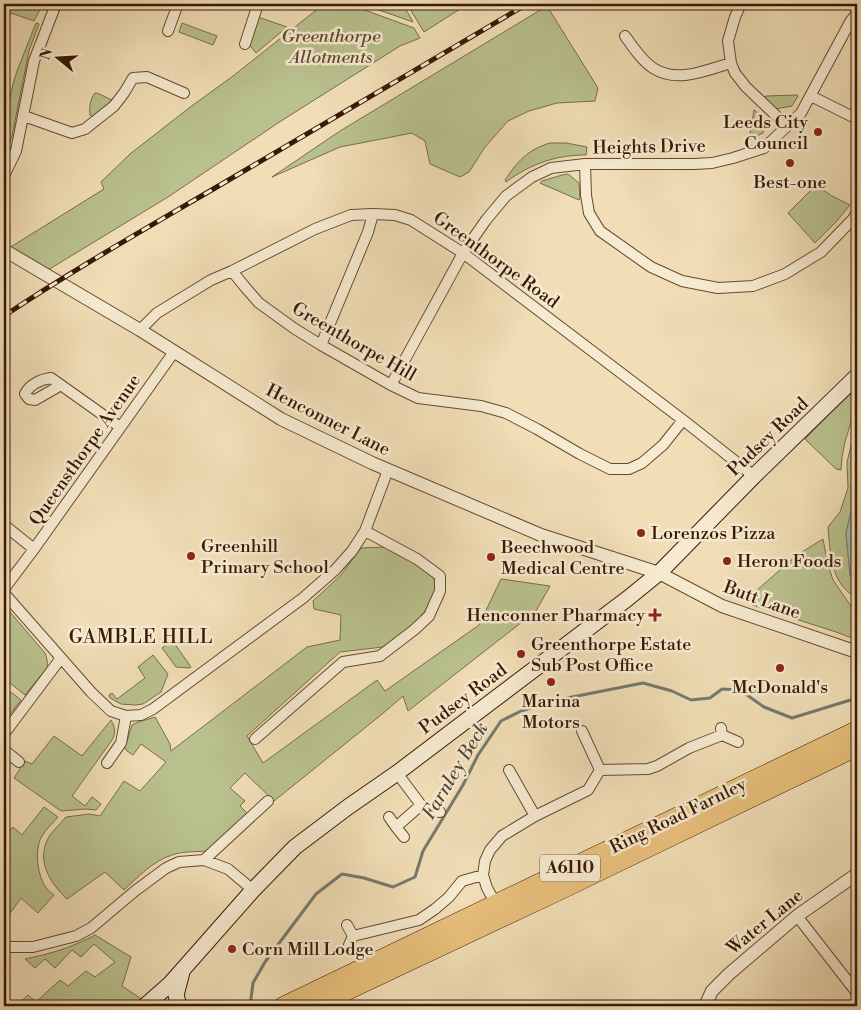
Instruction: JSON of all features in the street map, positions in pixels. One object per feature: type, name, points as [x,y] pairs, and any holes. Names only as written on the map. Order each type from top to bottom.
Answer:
[{"type":"highway","name":"Ring Road Farnley","points":[[286,1006],[857,730]]},
{"type":"highway","name":"Ring Road Farnley","points":[[315,1006],[857,747]]},
{"type":"main road","name":"Pudsey Road","points":[[145,1006],[170,984],[295,847],[397,773],[659,573],[754,476],[857,376]]},
{"type":"main road","name":"Pudsey Road","points":[[179,1006],[176,995],[182,970]]},
{"type":"street","points":[[4,176],[16,151],[34,61],[56,4]]},
{"type":"street","points":[[168,31],[178,4]]},
{"type":"street","points":[[245,44],[258,4]]},
{"type":"street","points":[[741,4],[728,41],[731,63],[735,73],[746,87],[787,126]]},
{"type":"street","name":"Heights Drive","points":[[391,385],[463,253],[486,220],[506,196],[532,177],[551,168],[586,164],[712,163],[764,148],[801,113],[850,22],[857,13]]},
{"type":"street","points":[[625,36],[652,68],[669,75],[688,76],[731,63]]},
{"type":"street","points":[[24,116],[72,132],[85,129],[114,106],[133,78],[147,77],[184,93]]},
{"type":"street","points":[[810,96],[857,119]]},
{"type":"street","points":[[586,164],[586,196],[589,213],[600,231],[651,267],[682,281],[718,288],[753,286],[785,274],[821,252],[857,212]]},
{"type":"street","points":[[321,345],[368,232],[373,214]]},
{"type":"street","name":"Greenthorpe Road","points":[[140,330],[157,313],[210,280],[315,229],[351,215],[395,216],[411,220],[463,253],[754,476]]},
{"type":"street","name":"Henconner Lane","points":[[4,250],[140,330],[281,419],[388,470],[541,535],[659,573]]},
{"type":"street","name":"Greenthorpe Hill","points":[[232,270],[259,303],[296,330],[391,385],[418,398],[481,406],[506,412],[610,469],[629,469],[642,463],[663,445],[683,420]]},
{"type":"street","name":"Queensthorpe Avenue","points":[[4,589],[174,352]]},
{"type":"street","points":[[58,384],[120,427]]},
{"type":"street","points":[[4,593],[91,692],[111,711],[126,716],[141,715],[153,709],[304,598],[335,570],[352,551],[365,531],[388,470]]},
{"type":"street","points":[[4,525],[34,549]]},
{"type":"street","points":[[254,739],[342,662],[380,656],[429,616],[440,591],[440,576],[417,559],[365,531]]},
{"type":"street","name":"Butt Lane","points":[[659,573],[722,606],[857,652]]},
{"type":"street","points":[[4,734],[61,658]]},
{"type":"street","points":[[107,763],[121,743],[126,716]]},
{"type":"street","points":[[582,731],[600,770]]},
{"type":"street","points":[[600,770],[648,769],[721,732],[738,742]]},
{"type":"street","points":[[4,750],[19,762]]},
{"type":"street","points":[[509,770],[534,816]]},
{"type":"street","points":[[496,904],[487,888],[483,874],[485,861],[490,850],[502,836],[534,816],[588,790],[600,770]]},
{"type":"street","points":[[397,773],[421,805],[440,812]]},
{"type":"street","points":[[204,860],[268,801]]},
{"type":"street","points":[[396,827],[421,805]]},
{"type":"street","points":[[389,817],[404,836]]},
{"type":"street","points":[[4,947],[33,947],[76,936],[91,928],[166,868],[179,862],[204,860],[228,869],[254,890]]},
{"type":"street","points":[[347,925],[351,941],[419,920],[435,909],[462,882],[483,874]]},
{"type":"street","name":"Water Lane","points":[[704,1006],[712,991],[729,974],[797,916],[857,874]]},
{"type":"street","points":[[797,916],[857,993]]},
{"type":"green space","points":[[4,4],[43,4],[34,21],[11,13],[4,27]]},
{"type":"green space","name":"Greenthorpe Allotments","points":[[324,4],[348,4],[414,28],[420,38],[400,46],[281,121],[168,197],[48,270],[9,248],[104,189],[101,182],[130,154]]},
{"type":"green space","points":[[362,4],[402,4],[413,22]]},
{"type":"green space","points":[[407,4],[468,4],[424,32]]},
{"type":"green space","points":[[547,6],[598,88],[595,101],[557,103],[529,111],[508,121],[485,147],[469,172],[460,177],[430,164],[425,141],[412,133],[340,147],[272,177],[340,131]]},
{"type":"green space","points":[[258,17],[287,27],[256,53],[249,44]]},
{"type":"green space","points":[[36,23],[39,24],[29,51],[12,136],[4,161],[4,125],[13,84]]},
{"type":"green space","points":[[182,23],[217,36],[213,45],[179,32]]},
{"type":"green space","points":[[95,93],[112,100],[93,117],[90,115],[90,107]]},
{"type":"green space","points":[[797,95],[792,106],[775,109],[765,97],[766,96]]},
{"type":"green space","points":[[754,110],[765,119],[763,133],[749,140]]},
{"type":"green space","points":[[550,143],[566,143],[587,147],[586,155],[575,155],[544,162],[524,170],[506,182],[505,180],[510,173],[524,157],[535,149]]},
{"type":"green space","points":[[568,174],[579,183],[579,200],[540,183],[542,181]]},
{"type":"green space","points":[[816,185],[850,205],[815,243],[788,213]]},
{"type":"green space","points":[[857,385],[857,411],[852,419],[845,442],[841,470],[836,469],[805,439]]},
{"type":"green space","points":[[857,421],[857,487],[846,533],[850,575],[857,585],[857,599],[845,589],[836,576],[830,552],[828,527],[840,512],[848,488],[847,462]]},
{"type":"green space","points":[[823,539],[833,580],[857,615],[857,640],[752,605],[756,591],[797,555]]},
{"type":"green space","points":[[386,547],[409,559],[431,575],[435,581],[435,590],[430,605],[411,628],[383,647],[340,652],[247,736],[263,763],[377,680],[385,691],[479,625],[501,579],[550,586],[536,611],[408,711],[403,696],[274,801],[245,773],[230,788],[245,801],[240,806],[248,814],[208,851],[181,853],[158,861],[124,890],[105,872],[67,899],[60,892],[46,870],[44,853],[50,835],[66,817],[89,814],[100,816],[124,781],[140,791],[166,762],[141,744],[133,755],[127,751],[125,748],[132,725],[155,717],[170,744],[171,751],[307,647],[340,640],[341,615],[314,609],[313,601],[341,575],[361,548]]},
{"type":"green space","points":[[4,605],[45,653],[47,658],[47,668],[25,695],[4,678]]},
{"type":"green space","points":[[172,640],[191,667],[176,667],[162,648]]},
{"type":"green space","points":[[153,655],[168,674],[161,692],[143,704],[135,705],[121,704],[110,698],[109,695],[112,693],[117,699],[145,678],[138,667]]},
{"type":"green space","points":[[8,692],[21,700],[4,722],[4,694]]},
{"type":"green space","points":[[111,720],[115,730],[112,740],[72,796],[85,806],[92,797],[101,804],[96,810],[61,811],[14,778],[25,761],[32,764],[54,736],[82,756]]},
{"type":"green space","points":[[44,807],[58,817],[42,836],[37,856],[39,871],[44,885],[54,895],[38,913],[21,898],[8,916],[4,912],[4,827],[9,831],[13,827],[22,835]]},
{"type":"green space","points":[[95,935],[131,957],[122,986],[143,1000],[131,1006],[16,1006],[28,995],[36,1002],[60,980],[68,986],[86,971],[95,977],[115,962],[94,944],[81,957],[72,950],[55,968],[45,959],[35,968],[25,959],[61,950]]},
{"type":"water","points":[[857,487],[857,585],[850,575],[846,533]]},
{"type":"waterway","name":"Farnley Beck","points":[[250,1006],[253,983],[265,962],[316,894],[342,874],[364,878],[393,887],[415,877],[423,851],[463,785],[478,755],[501,721],[521,711],[557,700],[643,683],[672,691],[691,700],[710,698],[722,689],[740,690],[764,707],[792,718],[857,698]]},
{"type":"railway","points":[[4,316],[114,247],[527,4]]},
{"type":"place","name":"Leeds City Council","points":[[818,132]]},
{"type":"place","name":"Best-one","points":[[790,163]]},
{"type":"place","name":"Lorenzos Pizza","points":[[641,533]]},
{"type":"place","name":"Greenhill Primary School","points":[[191,556]]},
{"type":"place","name":"Beechwood Medical Centre","points":[[491,557]]},
{"type":"place","name":"Heron Foods","points":[[727,561]]},
{"type":"place","name":"Henconner Pharmacy","points":[[655,615]]},
{"type":"place","name":"Greenthorpe Estate Sub Post Office","points":[[521,654]]},
{"type":"place","name":"McDonald's","points":[[780,668]]},
{"type":"place","name":"Marina Motors","points":[[551,682]]},
{"type":"place","name":"Corn Mill Lodge","points":[[232,949]]},
{"type":"district","name":"GAMBLE HILL","points":[[141,637]]}]
